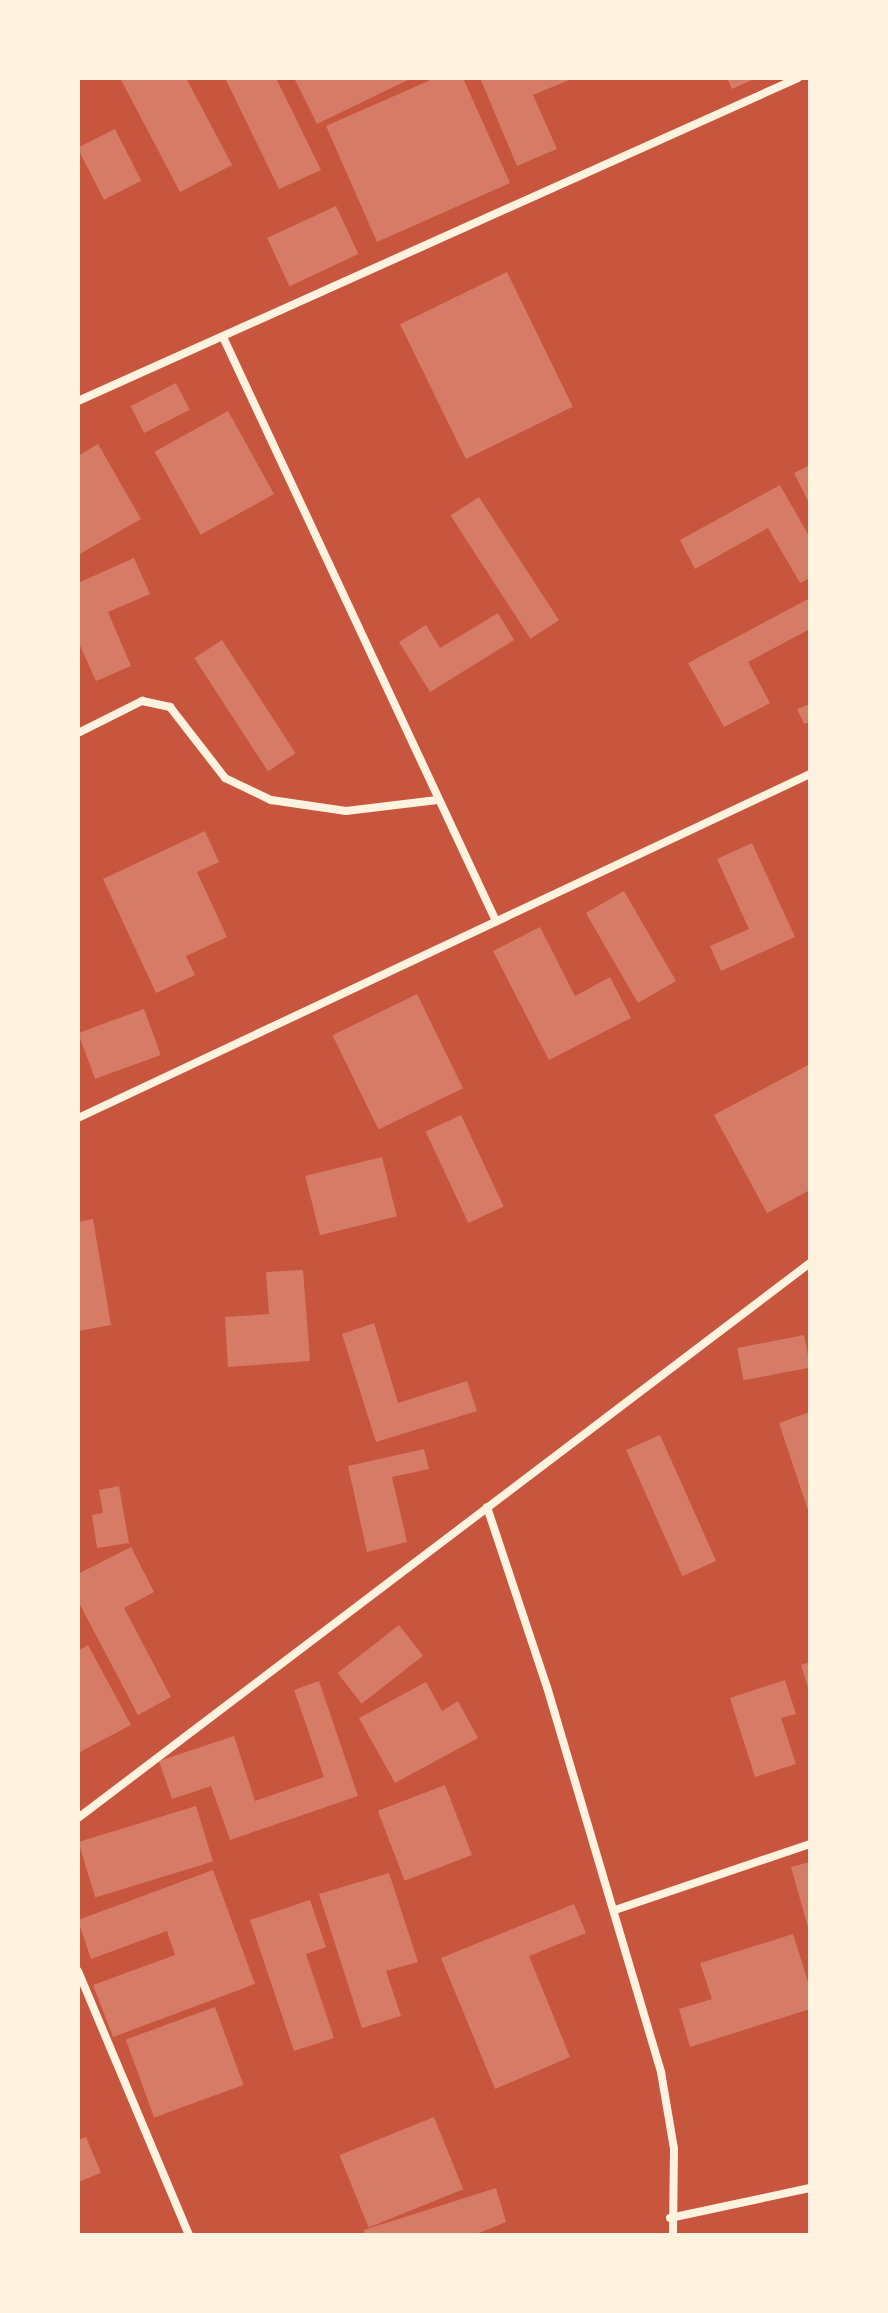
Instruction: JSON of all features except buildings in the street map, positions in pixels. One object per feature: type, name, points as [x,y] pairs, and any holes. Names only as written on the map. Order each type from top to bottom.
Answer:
[{"type":"street","points":[[78,401],[798,78]]},
{"type":"street","points":[[223,337],[496,921]]},
{"type":"street","points":[[78,733],[142,701],[170,707],[225,778],[271,800],[346,811],[437,800]]},
{"type":"street","points":[[78,1118],[810,774]]},
{"type":"street","points":[[78,1818],[810,1263]]},
{"type":"street","points":[[487,1507],[615,1910],[661,2072],[674,2149],[670,2218],[673,2235]]},
{"type":"street","points":[[615,1910],[810,1844]]},
{"type":"street","points":[[78,1971],[189,2235]]},
{"type":"street","points":[[670,2218],[810,2188]]}]
